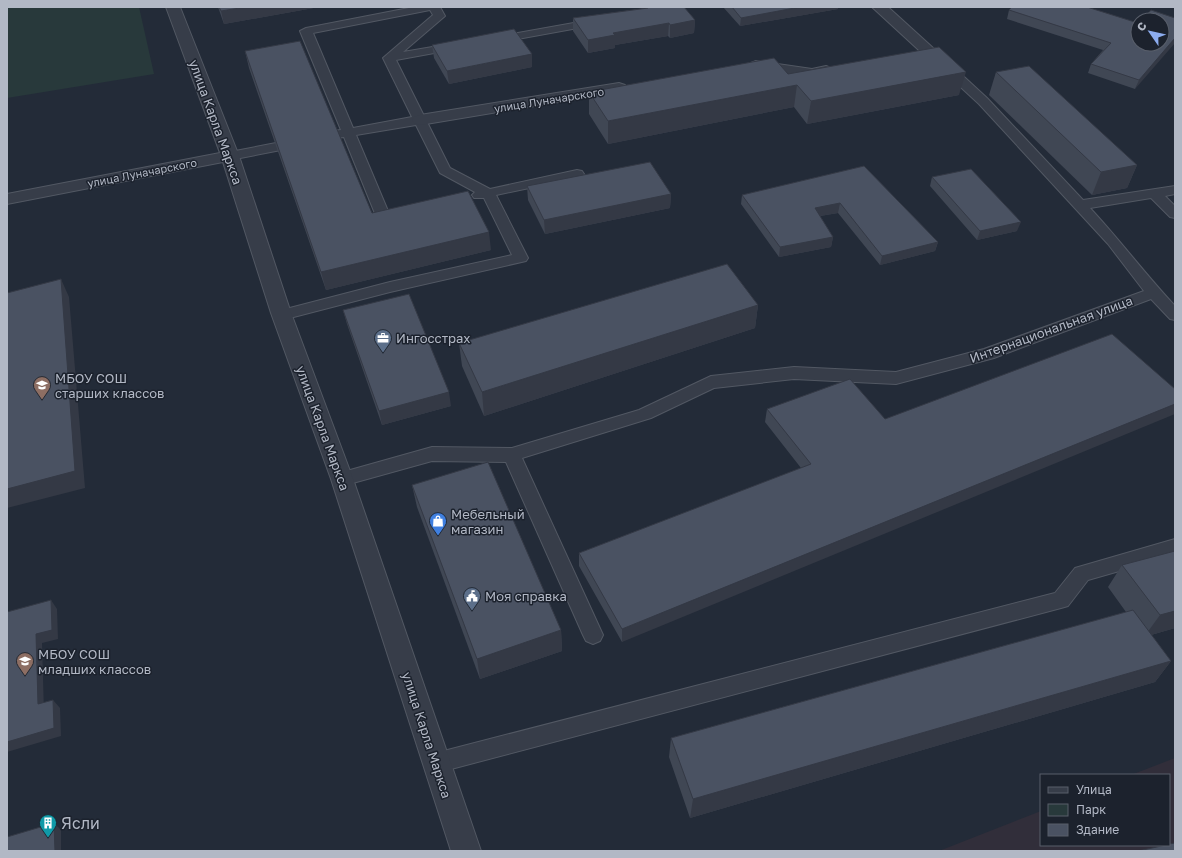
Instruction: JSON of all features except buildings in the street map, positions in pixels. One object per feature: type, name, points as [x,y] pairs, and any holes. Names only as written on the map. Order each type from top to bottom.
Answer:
[{"type":"street","name":"улица Карла Маркса","points":[[173,7],[230,156],[282,315],[342,479],[466,851]]},
{"type":"street","points":[[879,7],[928,50]]},
{"type":"street","points":[[912,53],[928,50]]},
{"type":"street","points":[[744,68],[760,66],[812,74],[842,68]]},
{"type":"street","name":"улица Луначарского","points":[[420,120],[636,86]]},
{"type":"street","name":"улица Луначарского","points":[[7,199],[230,156]]},
{"type":"lane","points":[[413,210],[383,216],[342,134],[306,31],[431,7]]},
{"type":"lane","points":[[389,58],[439,16],[434,7]]},
{"type":"lane","points":[[482,42],[606,20]]},
{"type":"lane","points":[[389,58],[467,44]]},
{"type":"lane","name":"Интернациональная улица","points":[[342,479],[432,454],[512,455],[645,414],[712,382],[794,374],[896,378],[988,354],[1154,293],[1113,241],[983,101],[928,50]]},
{"type":"lane","points":[[282,315],[390,287],[521,258],[488,193],[445,170],[389,58]]},
{"type":"lane","name":"улица Луначарского","points":[[342,134],[420,120]]},
{"type":"lane","name":"улица Луначарского","points":[[230,156],[276,146]]},
{"type":"lane","points":[[466,198],[576,174]]},
{"type":"lane","points":[[1079,205],[1175,190]]},
{"type":"lane","points":[[1154,193],[1175,214]]},
{"type":"lane","points":[[1154,293],[1175,315]]},
{"type":"lane","points":[[512,455],[592,635]]},
{"type":"lane","points":[[436,763],[1061,600],[1082,574],[1175,547]]},
{"type":"shaded area","points":[[1175,758],[1175,851],[939,851],[1040,811],[1040,846],[1170,846],[1170,774],[1134,774]]},
{"type":"green space","points":[[7,7],[139,7],[154,74],[7,98]]},
{"type":"place","name":"Ингосстрах","points":[[383,353]]},
{"type":"place","name":"МБОУ СОШ старших классов","points":[[42,400]]},
{"type":"place","name":"Мебельный магазин","points":[[438,536]]},
{"type":"place","name":"Моя справка","points":[[472,611]]},
{"type":"place","name":"МБОУ СОШ младших классов","points":[[25,676]]},
{"type":"place","name":"Ясли","points":[[48,838]]}]
